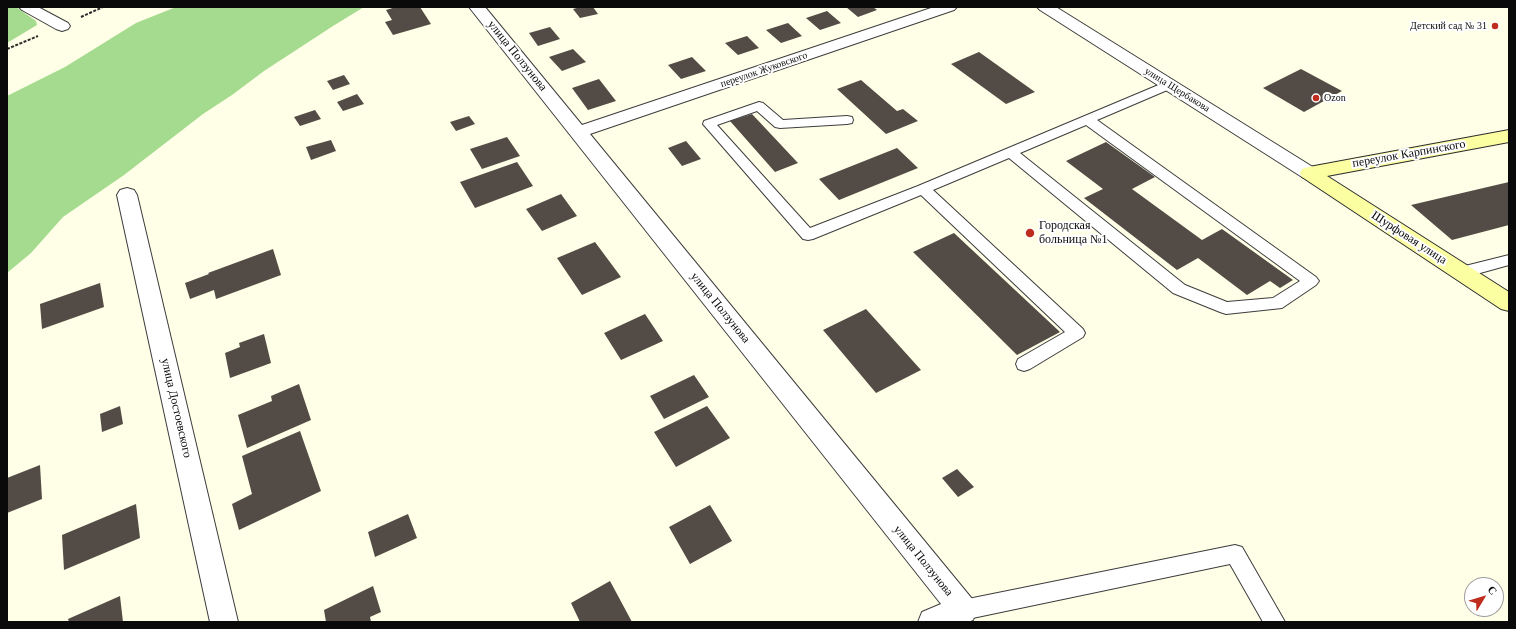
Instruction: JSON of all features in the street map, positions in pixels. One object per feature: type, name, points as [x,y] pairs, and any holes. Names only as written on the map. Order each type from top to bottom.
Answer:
[{"type":"street","points":[[27,7],[62,26]]},
{"type":"street","name":"переулок Жуковского","points":[[578,132],[949,7]]},
{"type":"street","name":"улица Щербакова","points":[[1045,7],[1309,173]]},
{"type":"street","name":"улица Ползунова","points":[[481,8],[578,132],[963,610]]},
{"type":"street","name":"переулок Карпинского","points":[[1309,173],[1509,136]]},
{"type":"street","name":"Шурфовая улица","points":[[1309,173],[1509,303]]},
{"type":"street","name":"улица Достоевского","points":[[127,194],[224,622]]},
{"type":"street","points":[[932,622],[963,610]]},
{"type":"lane","points":[[847,120],[780,124],[759,106],[709,124],[808,235],[923,189],[1168,85]]},
{"type":"lane","points":[[1010,152],[1179,289],[1226,308],[1276,304],[1311,281],[1088,120]]},
{"type":"lane","points":[[923,189],[1077,333],[1024,364]]},
{"type":"lane","points":[[1462,272],[1509,260]]},
{"type":"lane","points":[[963,610],[1235,554],[1275,622]]},
{"type":"green space","points":[[7,7],[16,7],[36,21],[37,25],[7,43]]},
{"type":"green space","points":[[176,7],[364,7],[264,71],[203,114],[124,175],[63,217],[31,253],[7,273],[7,96],[65,67],[136,23]]},
{"type":"building","points":[[396,7],[420,7],[431,24],[393,35],[385,22],[392,20],[386,10]]},
{"type":"building","points":[[580,7],[593,7],[598,14],[580,18],[573,9]]},
{"type":"building","points":[[846,7],[873,7],[877,10],[858,17]]},
{"type":"building","points":[[827,11],[841,23],[820,30],[806,18]]},
{"type":"building","points":[[788,23],[802,36],[781,43],[766,30]]},
{"type":"building","points":[[550,27],[560,39],[538,46],[529,33]]},
{"type":"building","points":[[747,36],[759,48],[738,55],[725,43]]},
{"type":"building","points":[[573,49],[586,62],[562,71],[549,57]]},
{"type":"building","points":[[979,52],[1035,92],[1006,104],[951,64]]},
{"type":"building","points":[[692,57],[706,71],[681,79],[668,65]]},
{"type":"building","points":[[1301,69],[1342,91],[1304,112],[1263,88]]},
{"type":"building","points":[[344,75],[350,84],[333,90],[327,81]]},
{"type":"building","points":[[599,79],[616,101],[588,110],[572,88]]},
{"type":"building","points":[[861,80],[897,111],[903,109],[918,121],[886,134],[837,89]]},
{"type":"building","points":[[357,94],[364,104],[343,111],[337,102]]},
{"type":"building","points":[[315,110],[321,119],[300,126],[294,117]]},
{"type":"building","points":[[752,114],[798,163],[775,172],[730,121]]},
{"type":"building","points":[[469,116],[475,124],[456,131],[450,122]]},
{"type":"building","points":[[507,137],[520,156],[482,169],[470,149]]},
{"type":"building","points":[[331,140],[336,151],[311,160],[306,147]]},
{"type":"building","points":[[686,141],[701,159],[682,166],[668,148]]},
{"type":"building","points":[[1106,142],[1155,177],[1132,189],[1202,240],[1222,229],[1293,280],[1280,288],[1270,281],[1247,295],[1198,258],[1177,270],[1084,198],[1103,189],[1066,161]]},
{"type":"building","points":[[897,148],[918,168],[839,200],[819,179]]},
{"type":"building","points":[[517,162],[533,186],[475,208],[460,182]]},
{"type":"building","points":[[1509,182],[1509,225],[1452,240],[1411,205]]},
{"type":"building","points":[[561,194],[577,216],[542,231],[526,209]]},
{"type":"building","points":[[954,233],[1060,332],[1017,355],[913,252]]},
{"type":"building","points":[[595,242],[621,277],[582,295],[557,258]]},
{"type":"building","points":[[273,249],[281,275],[216,299],[214,290],[190,299],[185,283]]},
{"type":"building","points":[[100,283],[104,307],[42,329],[40,304]]},
{"type":"building","points":[[866,309],[921,370],[876,393],[823,330]]},
{"type":"building","points":[[645,314],[663,341],[621,360],[604,333]]},
{"type":"building","points":[[264,334],[271,363],[230,378],[225,353],[240,347],[239,343]]},
{"type":"building","points":[[694,375],[709,397],[664,419],[650,396]]},
{"type":"building","points":[[299,384],[311,420],[247,448],[238,415],[272,401],[271,396]]},
{"type":"building","points":[[120,406],[123,424],[102,432],[100,414]]},
{"type":"building","points":[[707,406],[730,438],[676,467],[654,432]]},
{"type":"building","points":[[300,431],[321,491],[239,530],[232,504],[252,494],[242,456]]},
{"type":"building","points":[[40,465],[42,499],[7,513],[7,478]]},
{"type":"building","points":[[957,469],[974,487],[958,497],[942,478]]},
{"type":"building","points":[[136,504],[140,538],[64,570],[62,535]]},
{"type":"building","points":[[710,505],[732,541],[690,564],[669,527]]},
{"type":"building","points":[[408,514],[417,538],[375,557],[368,532]]},
{"type":"building","points":[[610,581],[632,622],[580,622],[571,603]]},
{"type":"building","points":[[373,586],[381,612],[370,617],[371,622],[326,622],[324,610]]},
{"type":"building","points":[[120,596],[123,622],[69,622],[68,619]]},
{"type":"place","name":"Детский сад № 31","points":[[1495,26]]},
{"type":"place","name":"Ozon","points":[[1316,98]]},
{"type":"place","name":"Городская больница №1","points":[[1030,233]]}]
